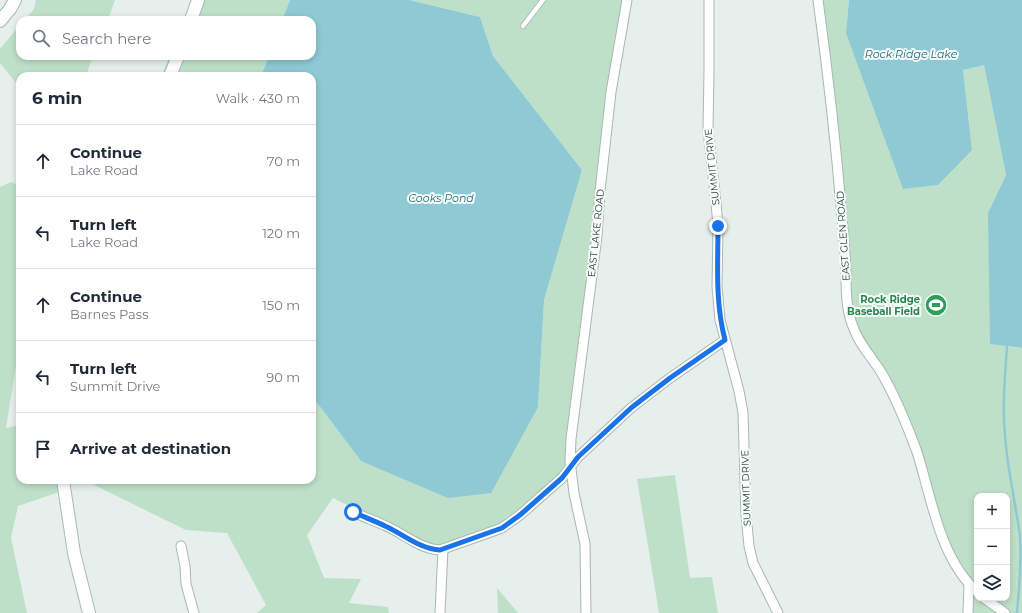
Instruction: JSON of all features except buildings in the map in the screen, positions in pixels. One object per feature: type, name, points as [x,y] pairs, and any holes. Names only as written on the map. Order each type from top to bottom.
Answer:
[{"type":"street","points":[[0,21],[15,0]]},
{"type":"street","points":[[192,16],[198,0]]},
{"type":"street","name":"EAST LAKE ROAD","points":[[586,613],[585,544],[570,467],[571,439],[597,236],[600,191],[611,92],[627,0]]},
{"type":"street","name":"SUMMIT DRIVE","points":[[709,0],[708,130],[717,218],[720,320],[744,413],[746,514],[749,546],[753,563],[778,613]]},
{"type":"street","name":"EAST GLEN ROAD","points":[[818,0],[834,126],[844,242],[847,298],[852,324],[861,344],[881,372],[896,399],[916,452],[942,536],[956,566],[974,589]]},
{"type":"street","points":[[172,72],[176,60]]},
{"type":"street","points":[[353,512],[386,526],[432,550],[443,549],[502,528],[538,500],[562,478],[578,457],[631,408],[670,378],[725,340]]},
{"type":"street","points":[[64,484],[74,553],[89,613]]},
{"type":"street","points":[[181,546],[185,566],[186,584],[194,613]]},
{"type":"street","points":[[440,613],[443,549]]},
{"type":"street","points":[[968,613],[969,584]]},
{"type":"street","points":[[988,601],[1005,613]]},
{"type":"lane","points":[[523,26],[543,0]]},
{"type":"green space","points":[[36,0],[115,0],[109,16],[28,16],[34,9]]},
{"type":"green space","points":[[195,0],[290,0],[284,16],[188,16]]},
{"type":"green space","points":[[409,0],[622,0],[599,167],[566,471],[507,527],[436,550],[333,498],[307,535],[324,578],[361,579],[349,603],[388,607],[389,613],[257,613],[266,605],[227,533],[186,530],[92,484],[316,484],[316,401],[361,461],[538,407],[544,300],[582,170],[493,56],[480,17]]},
{"type":"green space","points":[[817,0],[849,0],[846,33],[972,150],[963,70],[984,65],[1006,175],[988,213],[1007,347],[1022,348],[1022,613],[967,613],[972,605],[932,515],[902,412],[850,324]]},
{"type":"green space","points":[[16,30],[16,60],[92,60],[87,72],[16,72],[16,83],[0,63],[0,49]]},
{"type":"green space","points":[[168,60],[267,60],[263,72],[163,72]]},
{"type":"green space","points":[[11,182],[16,184],[16,365],[6,428],[16,426],[16,484],[61,484],[62,491],[18,506],[11,538],[27,613],[0,613],[0,187]]},
{"type":"green space","points":[[675,475],[690,578],[712,577],[718,613],[659,613],[637,479]]},
{"type":"green space","points":[[497,588],[518,613],[498,613]]},
{"type":"water","name":"Cooks Pond","points":[[290,0],[409,0],[480,17],[493,56],[582,170],[544,300],[538,407],[491,493],[448,498],[361,461],[316,401],[316,72],[263,72],[267,60],[316,60],[316,16],[284,16]]},
{"type":"water","name":"Rock Ridge Lake","points":[[849,0],[1022,0],[1022,348],[990,344],[988,213],[1006,175],[984,65],[963,70],[972,150],[938,185],[903,189],[846,33]]},
{"type":"waterway","points":[[1007,347],[1004,391],[1004,424],[1006,448],[1021,546],[1017,613]]},
{"type":"place","name":"Rock Ridge Baseball Field","points":[[936,305]]},
{"type":"route","points":[[353,512],[386,526],[432,550],[440,550],[502,528],[520,515],[562,478],[578,457],[631,408],[696,359],[725,340],[720,320],[718,286],[718,226]]}]
